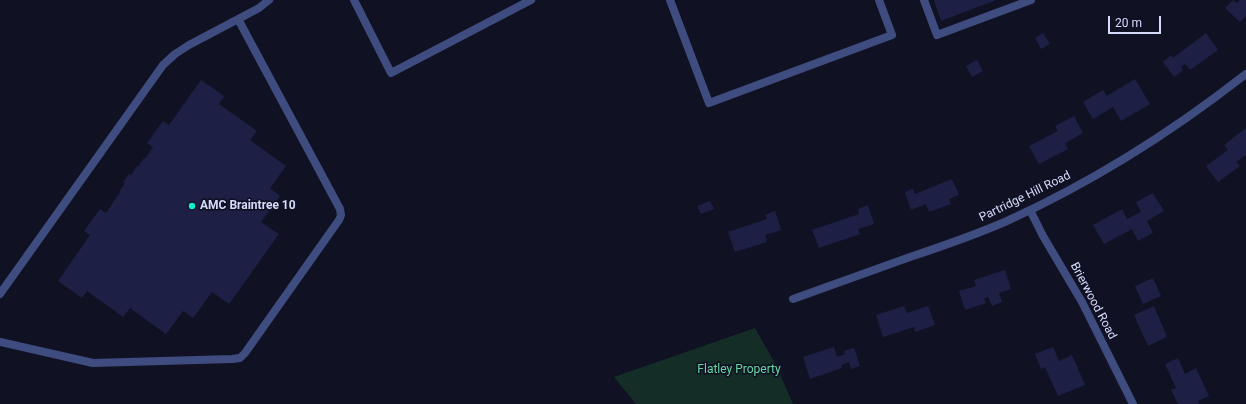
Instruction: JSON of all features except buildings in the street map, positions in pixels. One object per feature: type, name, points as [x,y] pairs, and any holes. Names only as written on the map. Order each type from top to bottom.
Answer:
[{"type":"street","points":[[0,294],[163,65],[181,49],[259,8],[269,0]]},
{"type":"street","points":[[354,0],[391,73],[532,0]]},
{"type":"street","points":[[670,0],[709,103],[892,35],[879,0]]},
{"type":"street","points":[[924,0],[937,35],[1031,0]]},
{"type":"street","points":[[0,342],[94,363],[232,359],[240,358],[245,353],[341,215],[340,209],[238,19]]},
{"type":"street","name":"Partridge Hill Road","points":[[793,299],[976,234],[1030,210],[1094,176],[1149,144],[1211,101],[1246,74]]},
{"type":"street","name":"Brierwood Road","points":[[1030,210],[1043,236],[1082,302],[1133,404]]},
{"type":"green space","name":"Flatley Property","points":[[755,328],[777,367],[793,404],[636,404],[614,377]]},
{"type":"place","name":"AMC Braintree 10","points":[[192,206]]}]
